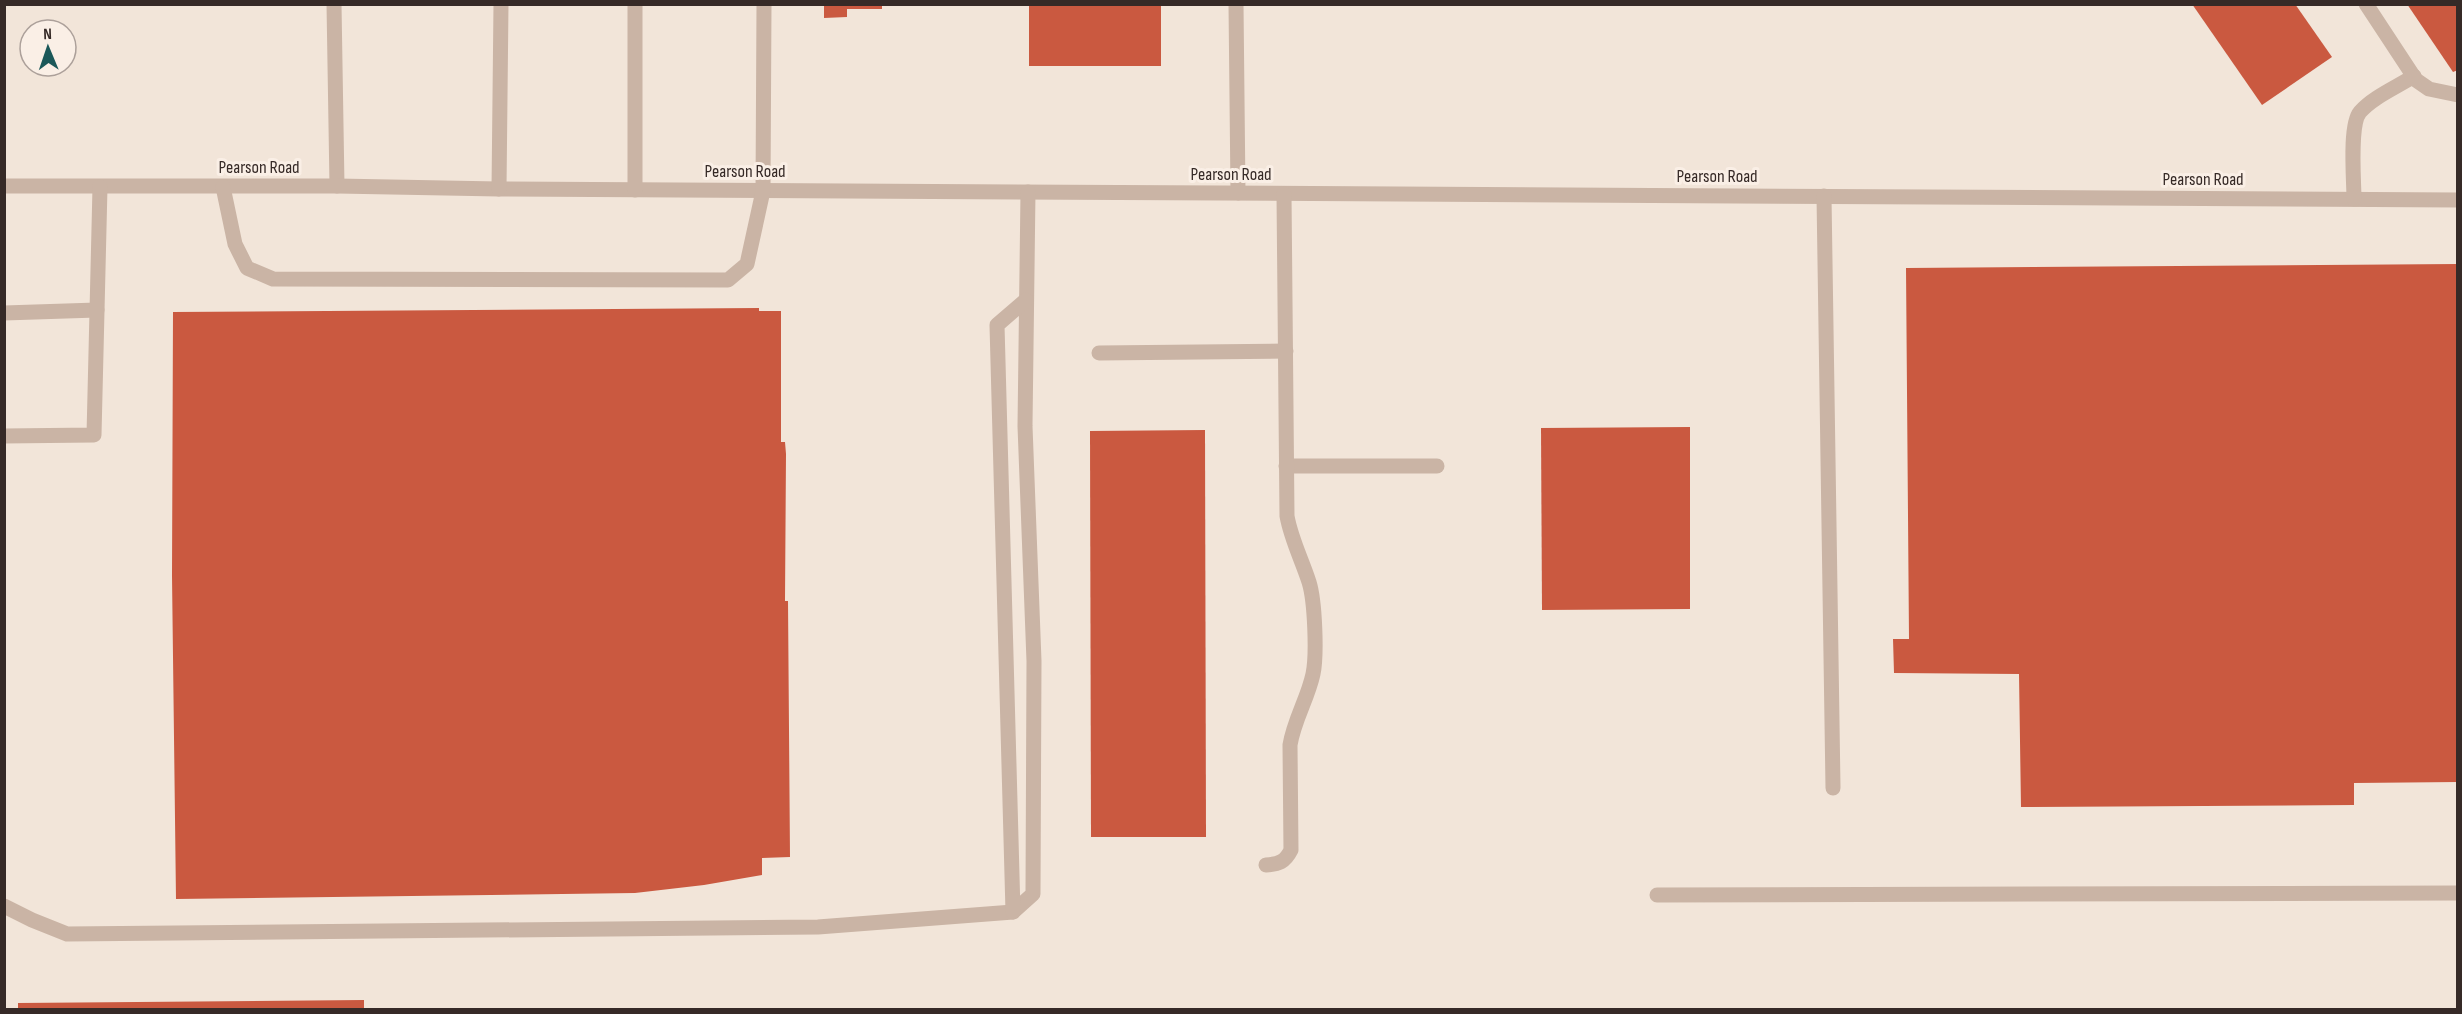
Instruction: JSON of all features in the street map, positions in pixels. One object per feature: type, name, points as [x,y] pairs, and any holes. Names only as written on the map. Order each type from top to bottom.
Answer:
[{"type":"street","points":[[334,4],[338,186]]},
{"type":"street","points":[[499,189],[501,4]]},
{"type":"street","points":[[635,4],[635,190]]},
{"type":"street","points":[[223,188],[235,244],[247,268],[273,279],[728,280],[747,264],[764,190],[764,4]]},
{"type":"street","points":[[1236,4],[1238,193]]},
{"type":"street","points":[[2366,4],[2422,85],[2457,95]]},
{"type":"street","points":[[2354,200],[2354,132],[2358,114],[2414,76]]},
{"type":"street","name":"Pearson Road","points":[[4,186],[148,185],[223,188],[338,186],[635,190],[2457,200]]},
{"type":"street","points":[[4,436],[94,435],[100,187]]},
{"type":"street","points":[[4,906],[67,934],[818,927],[1013,912],[1033,894],[1034,661],[1025,426],[1028,192]]},
{"type":"street","points":[[1266,865],[1278,864],[1286,859],[1291,850],[1290,745],[1292,733],[1313,675],[1314,661],[1312,596],[1289,531],[1287,516],[1284,194]]},
{"type":"street","points":[[1824,196],[1833,788]]},
{"type":"street","points":[[1013,912],[997,325],[1026,300]]},
{"type":"street","points":[[4,313],[97,310]]},
{"type":"street","points":[[1099,353],[1286,351]]},
{"type":"street","points":[[1286,465],[1437,466]]},
{"type":"street","points":[[1657,896],[2457,892]]},
{"type":"building","points":[[824,4],[882,4],[882,9],[847,9],[847,17],[824,18]]},
{"type":"building","points":[[1029,4],[1161,4],[1161,66],[1029,66]]},
{"type":"building","points":[[2192,4],[2295,4],[2332,57],[2262,105]]},
{"type":"building","points":[[2407,4],[2458,4],[2458,70],[2453,72]]},
{"type":"building","points":[[2458,264],[2458,782],[2354,783],[2354,805],[2021,807],[2019,674],[1894,673],[1893,639],[1909,639],[1906,268]]},
{"type":"building","points":[[759,308],[759,311],[781,311],[781,442],[785,442],[786,454],[785,601],[788,601],[790,857],[762,858],[762,875],[635,893],[176,899],[172,576],[173,312]]},
{"type":"building","points":[[1690,427],[1690,609],[1542,610],[1541,428]]},
{"type":"building","points":[[1205,430],[1206,837],[1091,837],[1090,431]]},
{"type":"building","points":[[364,1000],[364,1010],[18,1010],[18,1003]]}]
